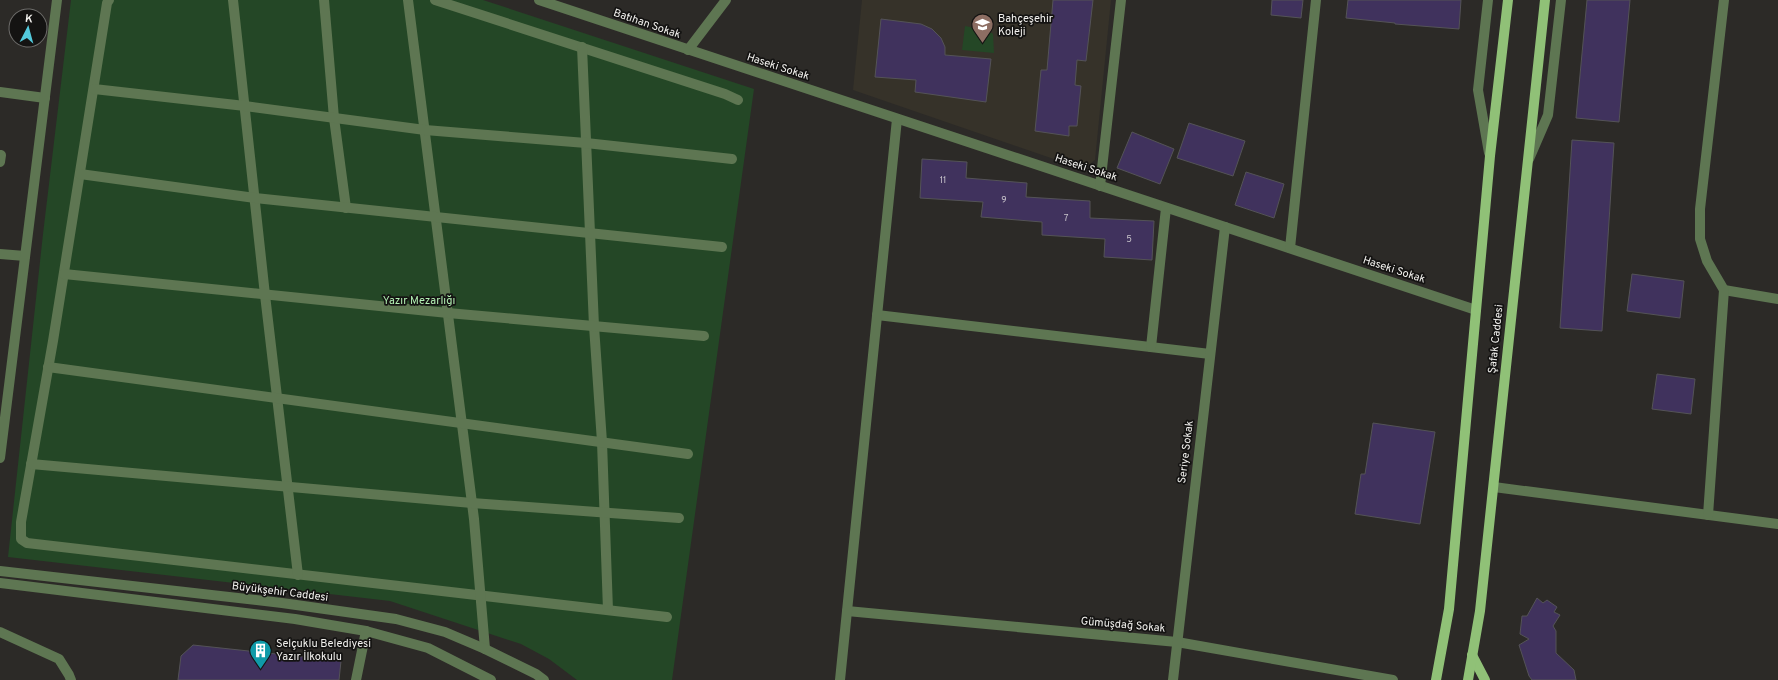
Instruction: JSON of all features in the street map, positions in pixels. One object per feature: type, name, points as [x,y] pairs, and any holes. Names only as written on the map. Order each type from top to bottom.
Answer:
[{"type":"main road","name":"Şafak Caddesi","points":[[1436,680],[1449,610],[1490,156],[1508,0]]},
{"type":"main road","name":"Şafak Caddesi","points":[[1468,680],[1480,611],[1545,0]]},
{"type":"main road","points":[[1472,655],[1485,680]]},
{"type":"street","points":[[0,458],[57,0]]},
{"type":"street","points":[[109,0],[32,464],[21,522],[21,539],[27,543],[667,617]]},
{"type":"street","points":[[233,0],[265,295],[289,487],[298,574]]},
{"type":"street","points":[[324,0],[334,118],[346,208]]},
{"type":"street","points":[[408,0],[472,503],[485,648]]},
{"type":"street","points":[[435,0],[725,94],[738,100]]},
{"type":"street","name":"Batıhan Sokak","points":[[539,0],[688,50],[726,0]]},
{"type":"street","points":[[1100,186],[1121,0]]},
{"type":"street","points":[[1290,248],[1316,0]]},
{"type":"street","points":[[1488,0],[1478,90],[1490,156]]},
{"type":"street","points":[[1527,164],[1548,115],[1561,0]]},
{"type":"street","points":[[1708,515],[1724,290],[1707,261],[1700,239],[1700,209],[1724,0]]},
{"type":"street","points":[[582,47],[594,326],[602,442],[608,610]]},
{"type":"street","name":"Haseki Sokak","points":[[688,50],[1476,310]]},
{"type":"street","points":[[94,89],[245,106],[425,130],[586,143],[732,159]]},
{"type":"street","points":[[0,92],[45,98]]},
{"type":"street","points":[[840,680],[897,119]]},
{"type":"street","points":[[80,174],[255,198],[722,247]]},
{"type":"street","points":[[1151,347],[1166,208]]},
{"type":"street","name":"Seriye Sokak","points":[[1173,680],[1225,227]]},
{"type":"street","points":[[0,254],[25,256]]},
{"type":"street","points":[[64,274],[448,314],[704,336]]},
{"type":"street","points":[[1724,290],[1778,299]]},
{"type":"street","points":[[877,315],[1210,354]]},
{"type":"street","points":[[48,367],[278,400],[462,423],[688,454]]},
{"type":"street","points":[[32,464],[472,503],[679,518]]},
{"type":"street","points":[[1494,487],[1778,524]]},
{"type":"street","name":"Büyükşehir Caddesi","points":[[0,571],[396,619],[444,632],[485,648],[536,674],[544,680]]},
{"type":"street","points":[[0,583],[295,619],[366,632],[428,648],[491,680]]},
{"type":"street","name":"Gümüşdağ Sokak","points":[[847,611],[1177,642],[1394,680]]},
{"type":"street","points":[[0,632],[58,659],[70,675],[70,680]]},
{"type":"street","points":[[356,680],[366,632]]},
{"type":"shaded area","name":"Bahçeşehir Koleji","points":[[862,0],[1111,0],[1095,160],[1083,169],[853,90]]},
{"type":"green space","name":"Yazır Mezarlığı","points":[[71,0],[483,0],[754,89],[672,680],[577,680],[549,659],[521,644],[390,601],[8,557],[43,234]]},
{"type":"green space","points":[[965,26],[989,31],[993,34],[994,53],[962,50]]},
{"type":"building","points":[[1053,0],[1093,0],[1086,61],[1077,60],[1075,85],[1081,86],[1077,126],[1069,126],[1069,136],[1035,131],[1041,70],[1047,70]]},
{"type":"building","points":[[1272,0],[1303,0],[1301,18],[1271,15]]},
{"type":"building","points":[[1348,0],[1461,0],[1459,29],[1395,24],[1346,18]]},
{"type":"building","points":[[1587,0],[1630,0],[1619,122],[1576,118]]},
{"type":"building","points":[[881,19],[921,24],[932,29],[941,38],[945,47],[945,55],[991,59],[986,102],[915,92],[916,80],[875,77]]},
{"type":"building","points":[[1189,123],[1245,141],[1233,176],[1177,158]]},
{"type":"building","points":[[1132,132],[1174,149],[1160,184],[1117,168]]},
{"type":"building","points":[[1572,140],[1614,143],[1602,331],[1560,328]]},
{"type":"building","points":[[922,159],[967,162],[966,178],[1027,183],[1026,197],[1090,201],[1090,218],[1154,221],[1152,260],[1104,257],[1105,239],[1042,235],[1042,222],[981,217],[983,202],[920,198]]},
{"type":"building","points":[[1246,172],[1284,184],[1274,218],[1235,205]]},
{"type":"building","points":[[1632,274],[1684,281],[1680,318],[1627,311]]},
{"type":"building","points":[[1657,374],[1695,379],[1691,414],[1652,409]]},
{"type":"building","points":[[1373,423],[1435,432],[1420,524],[1355,514],[1361,474],[1365,474]]},
{"type":"building","points":[[1537,598],[1543,603],[1547,600],[1557,607],[1554,612],[1560,615],[1553,626],[1556,631],[1556,653],[1574,670],[1576,680],[1532,680],[1529,676],[1519,645],[1529,639],[1520,634],[1522,616],[1527,616]]},
{"type":"building","name":"Selçuklu Belediyesi Yazır İlkokulu","points":[[193,645],[341,661],[339,680],[178,680],[181,656]]},
{"type":"place","name":"Bahçeşehir Koleji","points":[[982,44]]},
{"type":"place","name":"Selçuklu Belediyesi Yazır İlkokulu","points":[[260,670]]}]
